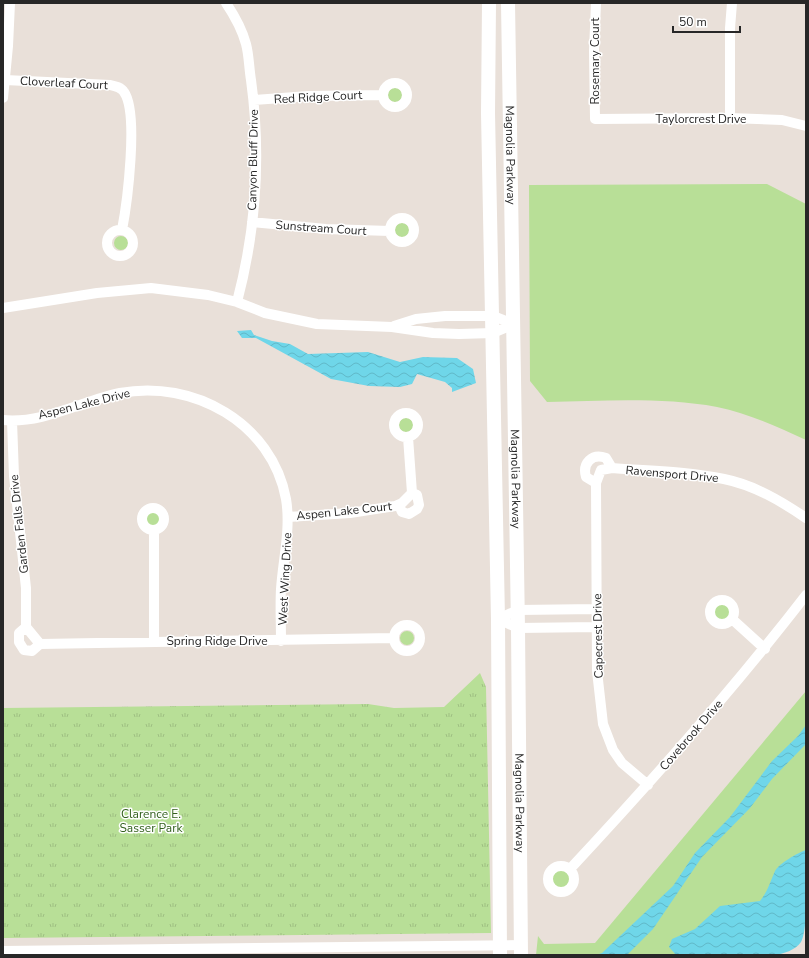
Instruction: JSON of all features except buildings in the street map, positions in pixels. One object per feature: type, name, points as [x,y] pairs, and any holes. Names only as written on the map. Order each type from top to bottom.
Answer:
[{"type":"main road","name":"Magnolia Parkway","points":[[489,3],[488,94],[498,619],[500,950]]},
{"type":"main road","name":"Magnolia Parkway","points":[[508,3],[514,324],[522,950]]},
{"type":"main road","points":[[488,94],[510,93]]},
{"type":"street","points":[[3,98],[10,3]]},
{"type":"street","name":"Canyon Bluff Drive","points":[[226,3],[236,19],[246,44],[254,100],[255,189],[244,276],[237,302]]},
{"type":"street","name":"Rosemary Court","points":[[595,119],[594,51],[596,3]]},
{"type":"street","points":[[730,118],[730,28],[732,3]]},
{"type":"street","name":"Cloverleaf Court","points":[[5,80],[110,85],[118,87],[124,92],[130,120],[131,156],[129,188],[122,230]]},
{"type":"street","name":"Red Ridge Court","points":[[254,100],[309,96],[383,95]]},
{"type":"street","name":"Taylorcrest Drive","points":[[595,119],[730,118],[782,120],[806,126]]},
{"type":"street","name":"Sunstream Court","points":[[252,222],[326,229],[390,231]]},
{"type":"street","points":[[3,308],[97,293],[151,288],[208,295],[237,302],[264,313],[318,324],[392,327],[433,334],[493,333],[514,324]]},
{"type":"street","points":[[392,327],[416,319],[444,316],[493,316],[514,324]]},
{"type":"street","name":"Aspen Lake Drive","points":[[8,421],[66,409],[120,393],[141,390],[163,390],[182,393],[200,399],[233,418],[262,446],[274,464],[282,485],[288,517]]},
{"type":"street","name":"Garden Falls Drive","points":[[8,421],[26,588],[26,627],[19,633],[20,642],[24,650],[32,651],[40,644]]},
{"type":"street","name":"Aspen Lake Court","points":[[288,517],[350,513],[399,505],[408,499],[412,492],[408,437]]},
{"type":"street","points":[[596,483],[586,477],[586,465],[589,460],[594,457],[606,458],[612,468]]},
{"type":"street","name":"Ravensport Drive","points":[[601,470],[612,468],[697,474],[725,479],[765,494],[806,518]]},
{"type":"street","name":"Capecrest Drive","points":[[601,470],[596,483],[597,627],[598,679],[603,724],[607,738],[622,763],[648,785]]},
{"type":"street","name":"Aspen Lake Court","points":[[399,505],[402,512],[410,514],[417,509],[419,499],[417,495],[412,492]]},
{"type":"street","name":"West Wing Drive","points":[[281,640],[281,590],[288,517]]},
{"type":"street","points":[[154,530],[154,642]]},
{"type":"street","name":"Covebrook Drive","points":[[570,869],[648,785],[765,649],[806,595]]},
{"type":"street","points":[[498,619],[518,610],[597,609]]},
{"type":"street","points":[[498,619],[518,628],[597,627]]},
{"type":"street","points":[[732,619],[765,649]]},
{"type":"street","points":[[26,627],[40,644]]},
{"type":"street","name":"Spring Ridge Drive","points":[[40,644],[394,638]]},
{"type":"street","points":[[3,951],[522,950]]},
{"type":"green space","points":[[392,88],[398,88],[402,92],[402,98],[398,102],[392,102],[388,98],[388,92]]},
{"type":"green space","points":[[767,184],[806,204],[806,440],[762,421],[717,407],[675,402],[632,400],[547,402],[530,381],[529,185]]},
{"type":"green space","points":[[399,223],[405,223],[409,227],[409,233],[405,237],[399,237],[395,233],[395,227]]},
{"type":"green space","points":[[118,236],[124,236],[128,240],[128,246],[124,250],[118,250],[114,246],[114,240]]},
{"type":"green space","points":[[403,418],[409,418],[413,422],[413,428],[409,432],[403,432],[399,428],[399,422]]},
{"type":"green space","points":[[150,512],[156,512],[160,516],[160,522],[156,526],[150,526],[146,522],[146,516]]},
{"type":"green space","points":[[722,603],[730,606],[733,614],[730,622],[722,625],[714,622],[711,614],[714,606]]},
{"type":"green space","points":[[404,631],[410,631],[414,635],[414,641],[410,645],[404,645],[400,641],[400,635]]},
{"type":"green space","name":"Clarence E. Sasser Park","points":[[480,673],[486,687],[491,933],[3,938],[3,708],[368,704],[394,708],[444,707]]},
{"type":"green space","points":[[806,691],[806,911],[747,955],[536,955],[538,936],[544,944],[595,943]]},
{"type":"green space","points":[[560,867],[568,870],[571,878],[568,886],[560,889],[552,886],[549,878],[552,870]]},
{"type":"water","points":[[251,330],[254,335],[272,341],[290,344],[308,354],[368,352],[400,362],[423,357],[457,358],[473,369],[476,383],[452,392],[452,388],[445,382],[417,374],[412,384],[400,387],[369,386],[331,379],[256,338],[242,338],[237,331]]},
{"type":"water","points":[[806,725],[806,744],[772,779],[750,808],[702,857],[653,929],[627,955],[596,955],[602,953],[673,886],[695,853],[730,817],[772,761],[798,736]]},
{"type":"water","points":[[806,850],[806,912],[804,935],[799,945],[785,953],[774,955],[676,955],[669,947],[672,939],[695,929],[720,906],[760,901],[777,868],[789,859]]}]
